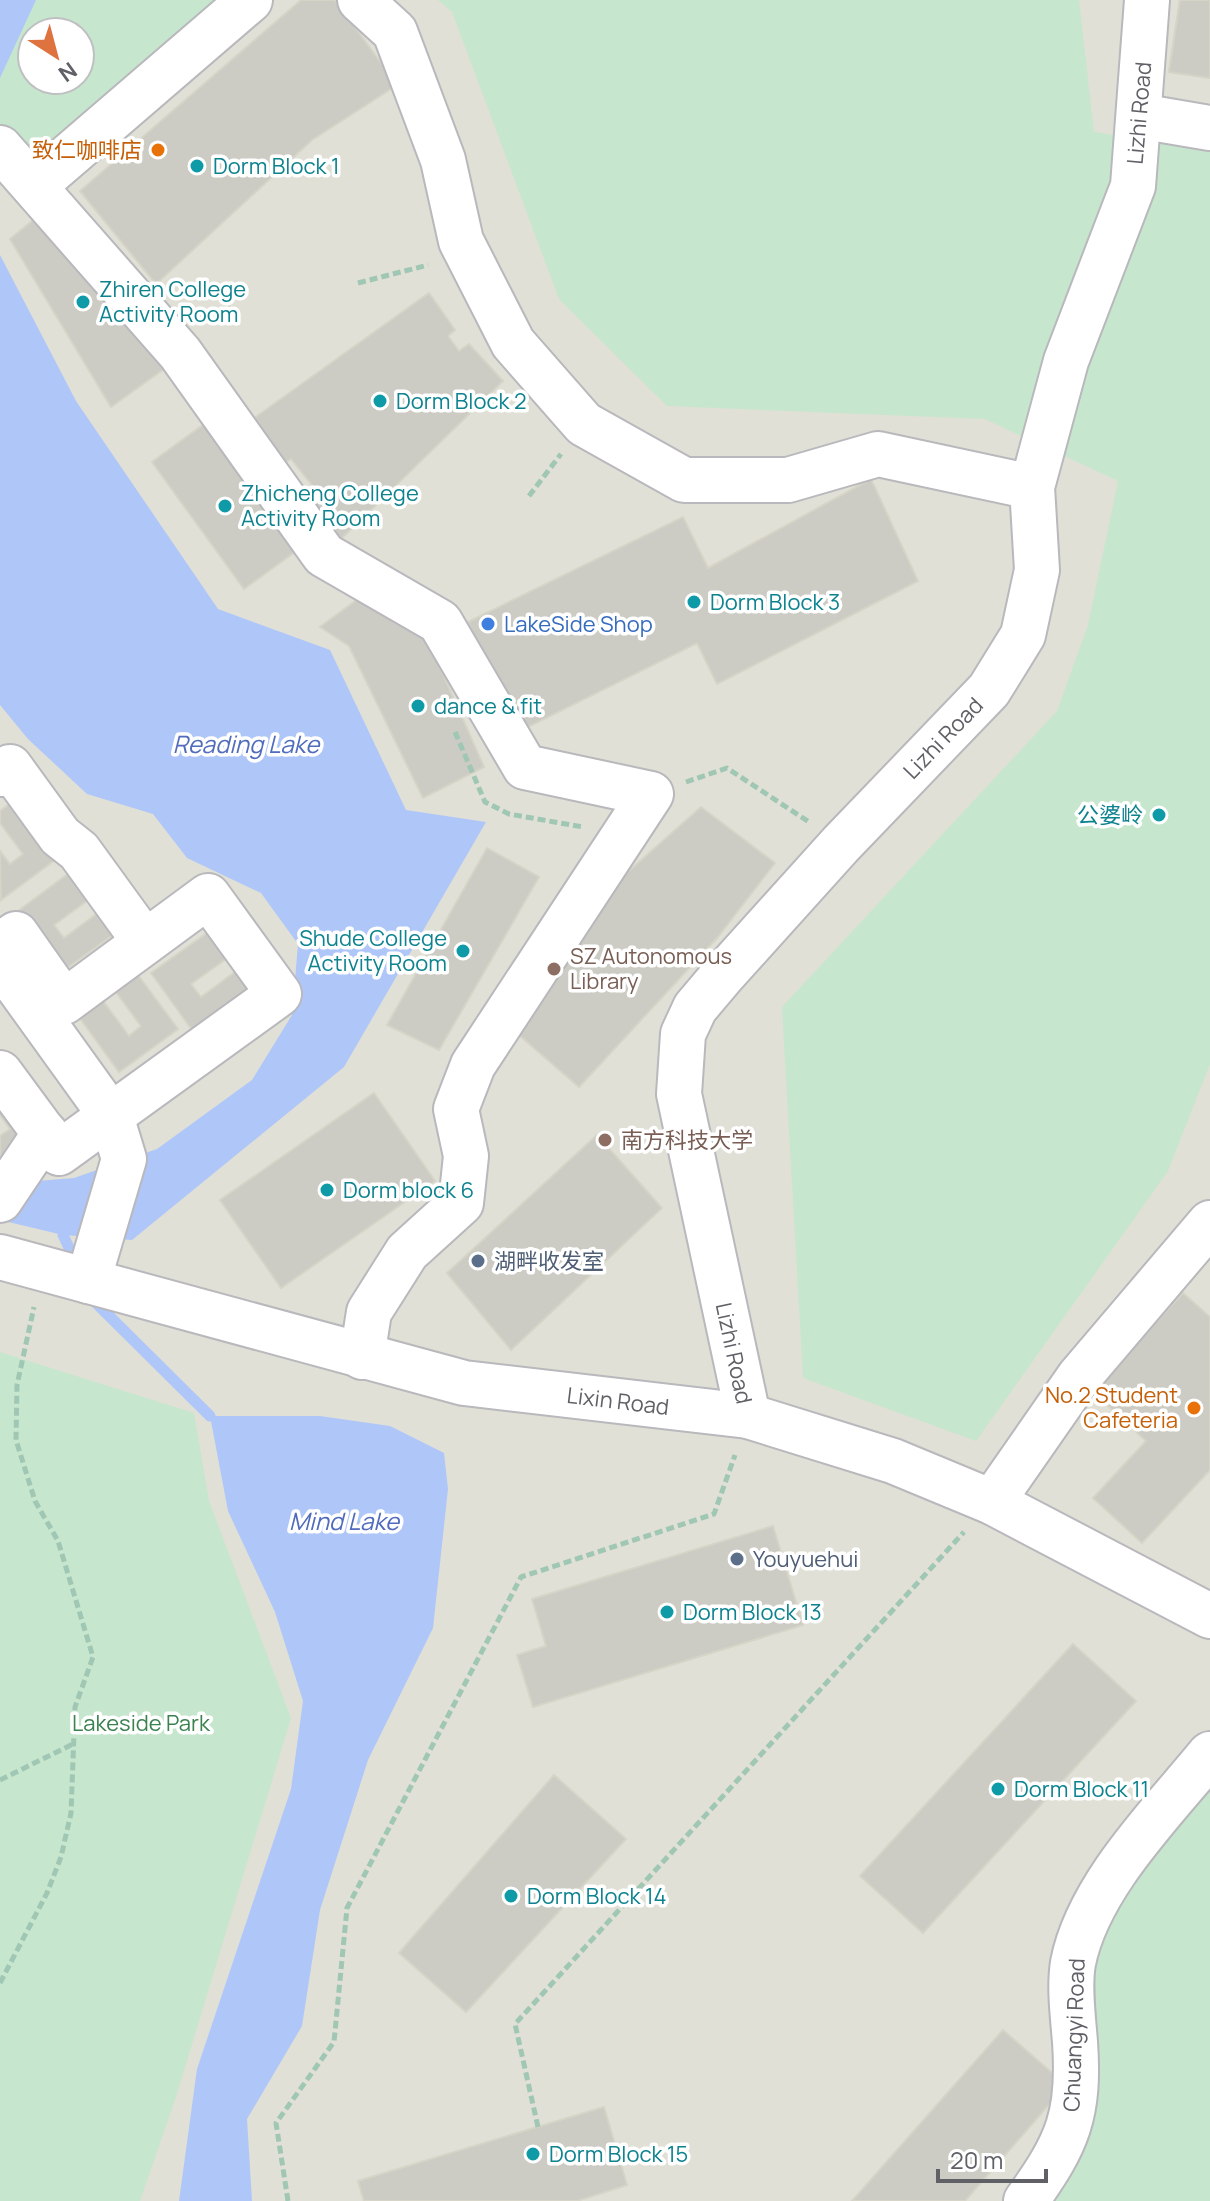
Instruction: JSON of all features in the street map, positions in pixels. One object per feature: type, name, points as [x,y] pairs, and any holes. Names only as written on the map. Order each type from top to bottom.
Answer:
[{"type":"street","points":[[34,186],[250,0]]},
{"type":"street","points":[[360,0],[395,32],[443,160],[461,241],[513,343],[584,424],[684,480],[788,480],[878,454],[1032,487]]},
{"type":"street","name":"Lizhi Road","points":[[748,1416],[679,1094],[683,1034],[695,1008],[841,844],[989,690],[1023,635],[1037,570],[1032,487],[1066,361],[1133,186],[1147,0]]},
{"type":"street","points":[[1139,116],[1210,128]]},
{"type":"street","points":[[2,150],[180,353],[324,555],[440,622],[525,767],[651,794],[473,1065],[456,1109],[466,1156],[461,1203],[407,1252],[369,1312],[362,1357]]},
{"type":"street","points":[[0,774],[10,767],[60,836],[79,851],[145,942]]},
{"type":"street","points":[[0,1073],[59,1153],[279,994],[208,896],[64,1002]]},
{"type":"street","points":[[5,940],[122,1107]]},
{"type":"street","points":[[5,940],[64,1002],[122,1107],[124,1159],[88,1281]]},
{"type":"street","points":[[0,1200],[45,1133]]},
{"type":"street","points":[[992,1502],[1079,1377],[1210,1223]]},
{"type":"street","name":"Lixin Road","points":[[0,1257],[464,1383],[748,1416],[893,1461],[992,1502],[1210,1616]]},
{"type":"street","name":"Chuangyi Road","points":[[1026,2201],[1070,2132],[1077,2072],[1073,1965],[1086,1919],[1135,1846],[1210,1754]]},
{"type":"path","points":[[358,283],[468,254]]},
{"type":"path","points":[[529,496],[584,424]]},
{"type":"path","points":[[450,722],[485,802],[509,814],[596,829]]},
{"type":"path","points":[[651,794],[727,768],[841,844]]},
{"type":"path","points":[[0,1983],[61,1857],[71,1813],[75,1707],[93,1657],[58,1541],[35,1501],[16,1440],[17,1385],[44,1269]]},
{"type":"path","points":[[288,2201],[276,2123],[334,2042],[347,1908],[521,1577],[714,1514],[748,1416]]},
{"type":"path","points":[[538,2127],[515,2024],[992,1502]]},
{"type":"path","points":[[0,1780],[73,1744]]},
{"type":"shaded area","name":"南方科技大学","points":[[0,0],[1210,0],[1210,2201],[0,2201]]},
{"type":"green space","points":[[0,0],[219,0],[36,171],[0,136]]},
{"type":"green space","points":[[438,0],[1079,0],[1094,132],[1210,149],[1210,1064],[1168,1171],[976,1441],[803,1378],[782,1007],[1057,711],[1088,625],[1118,481],[985,419],[667,406],[559,299],[452,12]]},
{"type":"green space","name":"Lakeside Park","points":[[0,1352],[194,1413],[209,1501],[291,1718],[176,2097],[140,2201],[0,2201]]},
{"type":"green space","points":[[1210,1779],[1210,2201],[1045,2201],[1087,2020],[1097,1926]]},
{"type":"water","points":[[0,0],[36,0],[29,16],[16,16],[16,43],[0,78]]},
{"type":"water","name":"Reading Lake","points":[[0,255],[76,401],[218,609],[330,650],[406,810],[486,822],[344,1067],[132,1240],[63,1235],[0,1220],[0,1184],[74,1178],[157,1149],[252,1080],[292,1015],[298,944],[261,893],[187,858],[153,814],[87,794],[28,739],[0,705]]},
{"type":"water","name":"Mind Lake","points":[[210,1416],[320,1416],[390,1426],[444,1453],[448,1489],[433,1628],[368,1760],[320,1910],[302,2026],[247,2119],[252,2201],[179,2201],[197,2069],[291,1789],[303,1701],[275,1612],[228,1511]]},
{"type":"building","name":"Dorm Block 1","points":[[301,0],[335,0],[397,85],[312,140],[156,284],[80,191]]},
{"type":"building","points":[[1180,0],[1210,0],[1210,78],[1169,72]]},
{"type":"building","points":[[1180,0],[1210,0],[1210,78],[1169,72]]},
{"type":"building","name":"Zhiren College Activity Room","points":[[47,209],[168,366],[111,407],[10,239]]},
{"type":"building","name":"Dorm Block 2","points":[[429,293],[455,330],[448,336],[459,351],[469,344],[503,381],[341,539],[311,500],[319,494],[291,459],[281,465],[250,421]]},
{"type":"building","name":"Zhicheng College Activity Room","points":[[207,422],[299,549],[244,589],[152,462]]},
{"type":"building","name":"Dorm Block 3","points":[[871,479],[918,581],[717,684],[697,643],[518,732],[468,622],[683,517],[708,568]]},
{"type":"building","name":"dance & fit","points":[[373,588],[415,611],[484,767],[423,798],[349,646],[320,627]]},
{"type":"building","points":[[16,799],[59,857],[1,900],[0,851],[10,864],[23,854],[0,823],[0,811]]},
{"type":"building","points":[[701,807],[775,863],[717,938],[579,1087],[512,1029],[576,918]]},
{"type":"building","name":"Shude College Activity Room","points":[[487,848],[539,877],[439,1050],[387,1025]]},
{"type":"building","points":[[76,868],[95,895],[54,925],[64,938],[106,907],[121,929],[57,975],[14,914]]},
{"type":"building","points":[[214,928],[233,954],[191,984],[201,997],[243,966],[259,988],[195,1034],[151,973]]},
{"type":"building","points":[[135,971],[178,1029],[119,1072],[77,1014],[100,997],[129,1036],[141,1026],[113,988]]},
{"type":"building","points":[[0,1089],[39,1142],[0,1170],[0,1136],[10,1129],[0,1115]]},
{"type":"building","name":"Dorm block 6","points":[[374,1093],[435,1181],[281,1288],[220,1200]]},
{"type":"building","points":[[597,1135],[662,1208],[511,1350],[447,1273]]},
{"type":"building","points":[[1183,1293],[1210,1317],[1210,1470],[1142,1543],[1093,1498],[1146,1441],[1092,1391]]},
{"type":"building","name":"Dorm Block 13","points":[[773,1526],[803,1625],[533,1707],[517,1655],[546,1646],[532,1599]]},
{"type":"building","name":"Dorm Block 11","points":[[1073,1644],[1136,1701],[923,1933],[860,1876]]},
{"type":"building","name":"Dorm Block 14","points":[[554,1775],[626,1839],[466,2012],[399,1953]]},
{"type":"building","points":[[1003,2030],[1066,2085],[965,2201],[852,2201]]},
{"type":"building","name":"Dorm Block 15","points":[[604,2107],[627,2185],[577,2201],[364,2201],[358,2181]]},
{"type":"waterway","points":[[63,1235],[78,1267]]},
{"type":"waterway","points":[[91,1298],[210,1416]]},
{"type":"place","name":"致仁咖啡店","points":[[158,150]]},
{"type":"place","name":"Dorm Block 1","points":[[197,166]]},
{"type":"place","name":"Zhiren College Activity Room","points":[[83,302]]},
{"type":"place","name":"Dorm Block 2","points":[[380,401]]},
{"type":"place","name":"Zhicheng College Activity Room","points":[[225,506]]},
{"type":"place","name":"Dorm Block 3","points":[[694,602]]},
{"type":"place","name":"LakeSide Shop","points":[[488,624]]},
{"type":"place","name":"dance & fit","points":[[418,706]]},
{"type":"place","name":"公婆岭","points":[[1159,815]]},
{"type":"place","name":"Shude College Activity Room","points":[[463,951]]},
{"type":"place","name":"SZ Autonomous Library","points":[[554,969]]},
{"type":"place","name":"南方科技大学","points":[[605,1140]]},
{"type":"place","name":"Dorm block 6","points":[[327,1190]]},
{"type":"place","name":"湖畔收发室","points":[[478,1261]]},
{"type":"place","name":"No.2 Student Cafeteria","points":[[1194,1408]]},
{"type":"place","name":"Youyuehui","points":[[737,1559]]},
{"type":"place","name":"Dorm Block 13","points":[[667,1612]]},
{"type":"place","name":"Dorm Block 11","points":[[998,1789]]},
{"type":"place","name":"Dorm Block 14","points":[[511,1896]]},
{"type":"place","name":"Dorm Block 15","points":[[533,2154]]}]
